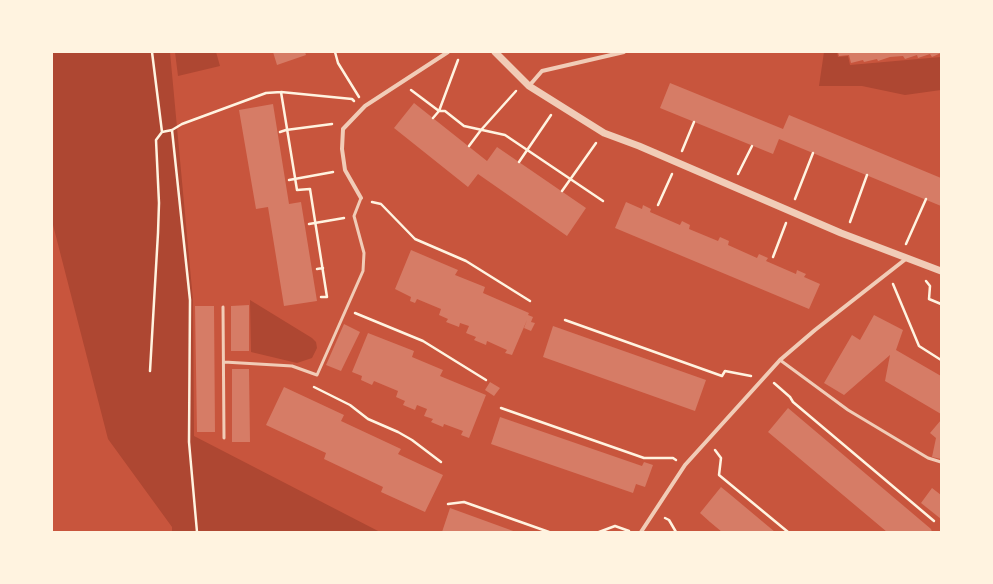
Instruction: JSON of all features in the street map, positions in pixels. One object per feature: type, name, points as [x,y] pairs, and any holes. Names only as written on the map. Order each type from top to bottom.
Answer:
[{"type":"street","points":[[360,198],[346,170],[342,149],[343,129],[365,106],[448,52]]},
{"type":"street","points":[[495,52],[527,84],[604,133],[678,162],[846,234],[941,271]]},
{"type":"street","points":[[527,84],[542,71],[624,52]]},
{"type":"street","points":[[641,532],[685,465],[780,360],[815,330],[888,273],[904,256]]},
{"type":"lane","points":[[224,362],[292,366],[317,375],[363,271],[364,253],[354,216],[360,198]]},
{"type":"lane","points":[[223,307],[224,438]]},
{"type":"lane","points":[[780,360],[848,410],[928,458],[941,462]]},
{"type":"path","points":[[152,52],[162,132]]},
{"type":"path","points":[[335,52],[338,63],[365,106]]},
{"type":"path","points":[[433,118],[439,110],[458,59]]},
{"type":"path","points":[[401,82],[439,110],[445,111],[464,126],[505,135],[603,201]]},
{"type":"path","points":[[469,146],[482,130],[527,84]]},
{"type":"path","points":[[150,371],[158,233],[156,140],[162,132],[172,130],[182,124],[266,93],[281,92],[352,99],[365,106]]},
{"type":"path","points":[[281,92],[297,190],[310,189],[327,297],[321,297]]},
{"type":"path","points":[[519,162],[558,105]]},
{"type":"path","points":[[658,205],[678,162],[694,122]]},
{"type":"path","points":[[280,132],[332,124],[343,129]]},
{"type":"path","points":[[172,130],[190,300],[189,442],[197,532]]},
{"type":"path","points":[[562,191],[604,133]]},
{"type":"path","points":[[732,186],[752,146]]},
{"type":"path","points":[[773,257],[813,153]]},
{"type":"path","points":[[289,180],[346,170]]},
{"type":"path","points":[[846,234],[867,176]]},
{"type":"path","points":[[360,198],[380,204],[415,239],[466,261],[530,301]]},
{"type":"path","points":[[904,256],[926,199]]},
{"type":"path","points":[[308,224],[354,216]]},
{"type":"path","points":[[317,270],[323,268]]},
{"type":"path","points":[[888,273],[919,346],[941,360]]},
{"type":"path","points":[[925,280],[930,286],[929,299],[941,304]]},
{"type":"path","points":[[346,309],[423,341],[486,380]]},
{"type":"path","points":[[317,375],[312,386],[350,404],[368,419],[402,435],[441,462]]},
{"type":"path","points":[[501,408],[644,458],[673,458],[685,465]]},
{"type":"path","points":[[707,440],[721,458],[719,474],[788,532]]},
{"type":"path","points":[[448,504],[464,502],[549,532]]},
{"type":"path","points":[[654,512],[669,520],[676,532]]},
{"type":"path","points":[[599,532],[615,526],[634,532]]},
{"type":"shaded area","points":[[52,52],[170,52],[193,300],[194,436],[380,532],[172,532],[172,527],[108,439],[52,221]]},
{"type":"shaded area","points":[[175,52],[216,52],[220,66],[178,76]]},
{"type":"shaded area","points":[[824,52],[837,52],[838,57],[848,56],[850,65],[941,57],[941,90],[905,95],[862,86],[819,86]]},
{"type":"shaded area","points":[[250,300],[312,338],[316,342],[317,348],[312,358],[297,363],[251,352]]},
{"type":"building","points":[[273,52],[305,52],[306,55],[277,65]]},
{"type":"building","points":[[838,52],[941,53],[932,57],[930,54],[918,58],[917,55],[905,59],[903,56],[890,57],[878,61],[877,59],[864,62],[863,60],[851,63],[849,55],[839,56]]},
{"type":"building","points":[[670,83],[783,129],[789,115],[941,178],[941,206],[779,139],[773,154],[660,108]]},
{"type":"building","points":[[414,103],[487,161],[497,147],[586,208],[567,236],[478,174],[468,187],[394,128]]},
{"type":"building","points":[[273,104],[289,204],[301,202],[317,301],[284,306],[268,207],[256,209],[239,110]]},
{"type":"building","points":[[626,202],[642,209],[643,205],[651,209],[650,212],[680,225],[682,221],[690,225],[689,229],[718,241],[720,237],[729,241],[728,245],[757,258],[759,254],[768,258],[766,261],[796,274],[797,270],[806,274],[804,277],[820,284],[809,309],[615,228]]},
{"type":"building","points":[[411,250],[458,270],[455,275],[485,287],[483,293],[529,313],[528,315],[533,317],[531,322],[535,323],[531,331],[524,328],[527,320],[512,355],[505,353],[507,350],[487,341],[486,345],[474,340],[476,337],[466,333],[469,326],[460,323],[459,327],[446,322],[448,319],[439,315],[441,309],[417,299],[415,303],[410,301],[411,297],[395,289]]},
{"type":"building","points":[[249,305],[249,351],[231,351],[231,306]]},
{"type":"building","points":[[195,306],[214,306],[215,432],[197,432]]},
{"type":"building","points":[[874,315],[903,330],[896,350],[941,376],[941,414],[885,381],[890,355],[844,395],[824,383],[852,335],[860,340]]},
{"type":"building","points":[[344,324],[360,332],[341,371],[326,365]]},
{"type":"building","points":[[553,326],[706,380],[695,411],[543,357]]},
{"type":"building","points":[[368,333],[414,351],[412,357],[443,370],[440,376],[486,395],[469,438],[461,435],[463,431],[444,424],[443,427],[431,422],[433,419],[424,416],[427,409],[417,405],[415,410],[403,405],[405,401],[396,397],[398,391],[374,381],[372,385],[361,380],[362,376],[352,372]]},
{"type":"building","points":[[232,369],[249,369],[250,442],[232,442]]},
{"type":"building","points":[[490,382],[500,388],[494,396],[485,390]]},
{"type":"building","points":[[284,387],[344,415],[341,421],[401,449],[398,454],[443,475],[425,512],[381,492],[383,487],[324,459],[326,453],[266,425]]},
{"type":"building","points":[[788,408],[931,529],[932,532],[887,532],[768,432]]},
{"type":"building","points":[[500,417],[642,466],[644,462],[653,465],[645,487],[636,484],[633,493],[491,444]]},
{"type":"building","points":[[941,420],[941,459],[932,457],[936,438],[930,433]]},
{"type":"building","points":[[721,487],[775,532],[722,532],[710,522],[700,513]]},
{"type":"building","points":[[932,488],[941,495],[941,519],[921,503]]},
{"type":"building","points":[[450,508],[516,532],[442,532]]}]
